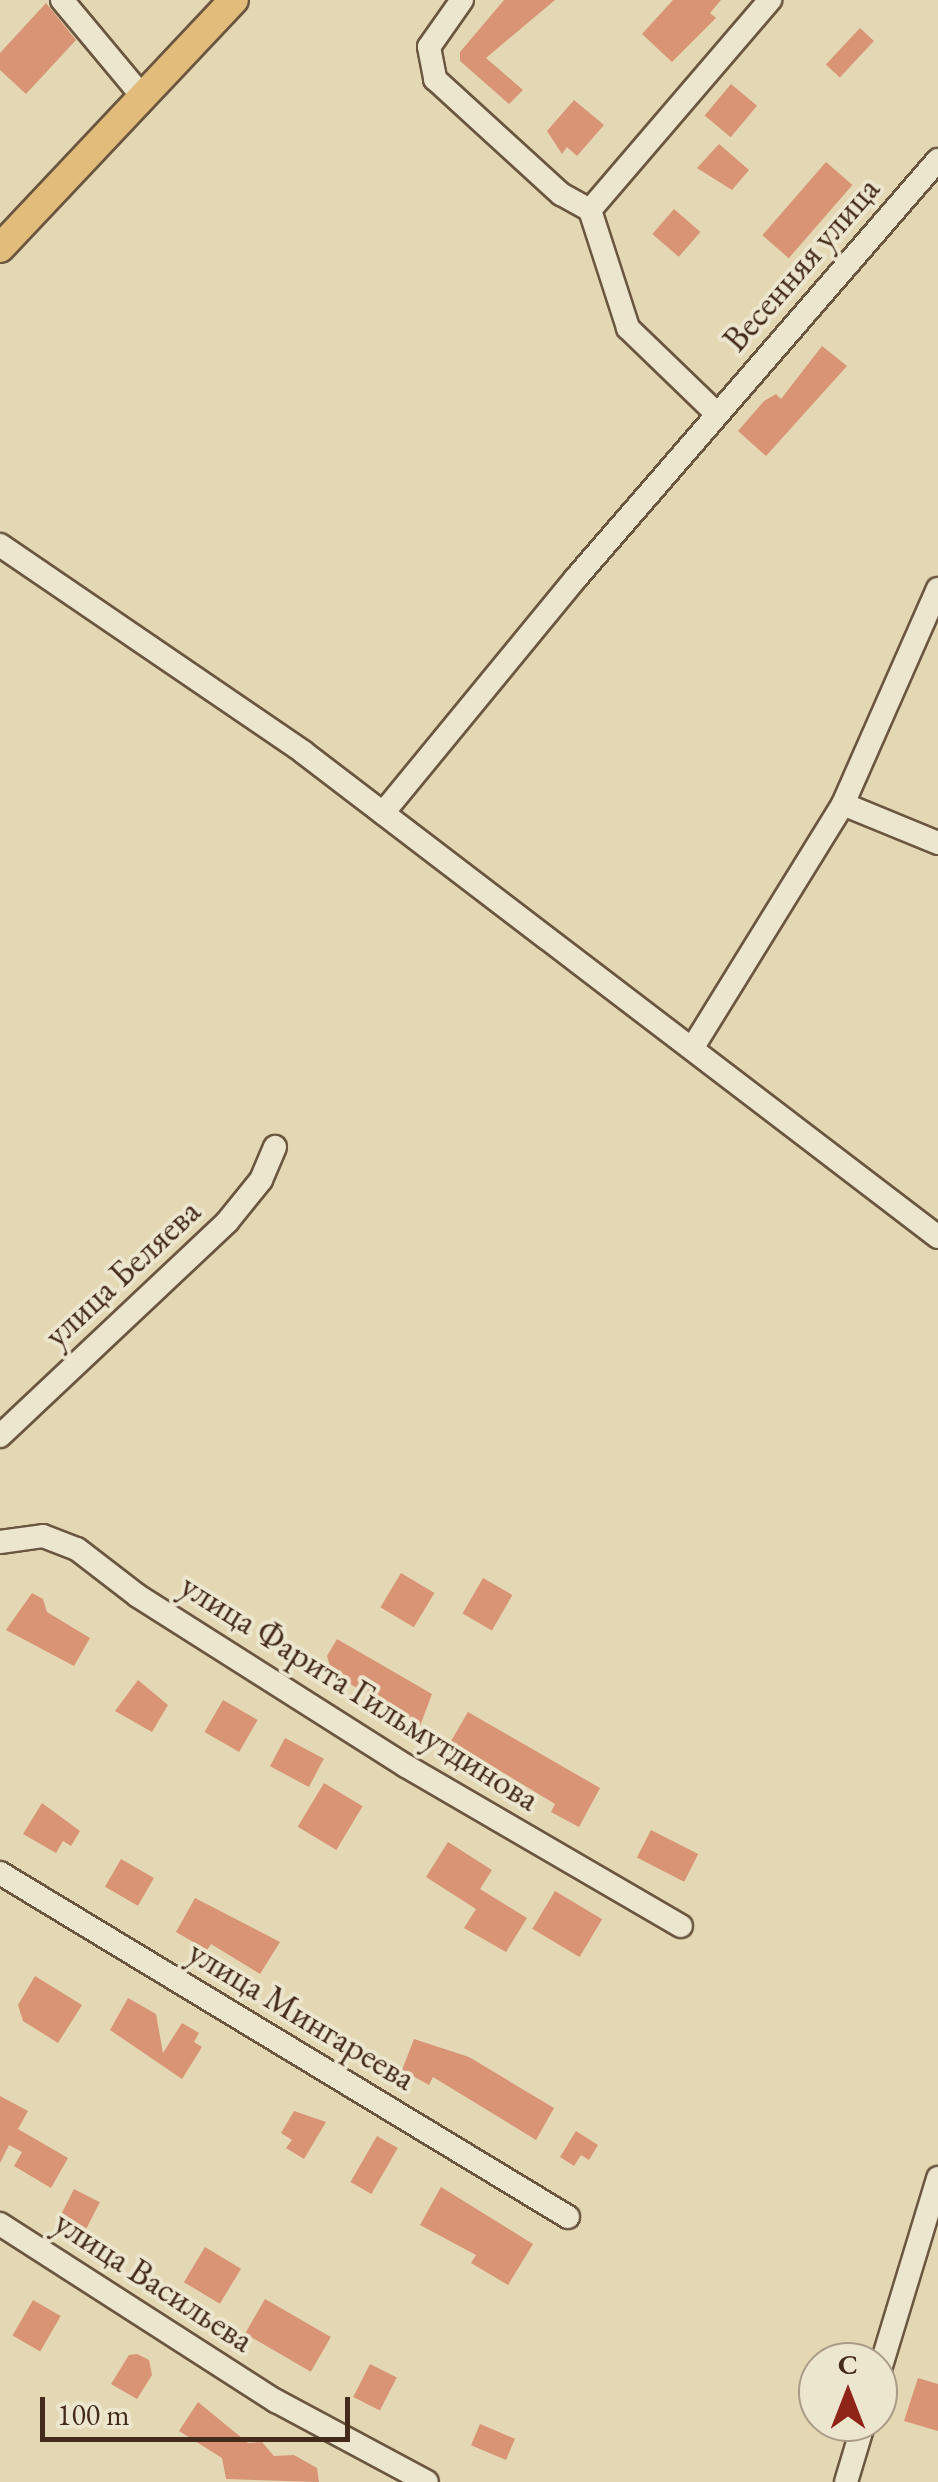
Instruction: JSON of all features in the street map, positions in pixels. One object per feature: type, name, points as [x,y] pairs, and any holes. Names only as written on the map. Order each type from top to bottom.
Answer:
[{"type":"main road","points":[[0,248],[234,0]]},
{"type":"street","points":[[62,0],[142,96]]},
{"type":"street","points":[[462,0],[434,35],[427,58],[453,100],[560,194],[590,210],[628,328],[717,414]]},
{"type":"street","points":[[590,210],[770,0]]},
{"type":"street","name":"Весенняя улица","points":[[384,813],[717,414],[938,160]]},
{"type":"street","points":[[0,545],[252,717],[384,813],[938,1237]]},
{"type":"street","points":[[693,1047],[843,804],[938,589]]},
{"type":"street","points":[[843,804],[938,843]]},
{"type":"street","name":"улица Беляева","points":[[0,1436],[227,1222],[262,1180],[275,1147]]},
{"type":"street","name":"улица Фарита Гильмутдинова","points":[[0,1542],[43,1536],[77,1549],[138,1596],[406,1766],[681,1926]]},
{"type":"street","name":"улица Мингареева","points":[[0,1873],[568,2217]]},
{"type":"street","points":[[888,2342],[938,2178]]},
{"type":"street","name":"улица Васильева","points":[[0,2224],[276,2401],[427,2482]]},
{"type":"street","points":[[846,2482],[858,2442]]},
{"type":"building","points":[[504,0],[555,0],[486,58],[523,90],[509,104],[460,61],[460,52]]},
{"type":"building","points":[[673,0],[721,0],[710,13],[716,18],[672,62],[642,34]]},
{"type":"building","points":[[46,3],[76,40],[26,94],[0,70],[0,53]]},
{"type":"building","points":[[860,28],[874,41],[840,78],[826,65]]},
{"type":"building","points":[[731,84],[757,106],[731,137],[705,115]]},
{"type":"building","points":[[574,100],[604,125],[577,156],[567,147],[562,154],[547,131]]},
{"type":"building","points":[[719,144],[749,170],[732,190],[697,168]]},
{"type":"building","points":[[826,162],[852,185],[789,258],[762,235]]},
{"type":"building","points":[[674,209],[700,232],[679,257],[652,234]]},
{"type":"building","points":[[822,346],[847,366],[766,456],[738,431],[764,401],[776,394],[781,399]]},
{"type":"building","points":[[401,1573],[434,1593],[414,1627],[380,1607]]},
{"type":"building","points":[[483,1578],[512,1595],[492,1631],[463,1614]]},
{"type":"building","points":[[32,1593],[43,1599],[47,1612],[90,1638],[74,1666],[6,1630]]},
{"type":"building","points":[[337,1639],[432,1694],[420,1726],[332,1673],[327,1656]]},
{"type":"building","points":[[138,1680],[168,1705],[152,1732],[115,1711]]},
{"type":"building","points":[[223,1700],[258,1720],[239,1752],[204,1732]]},
{"type":"building","points":[[468,1712],[600,1788],[579,1827],[551,1812],[555,1804],[451,1741]]},
{"type":"building","points":[[285,1738],[324,1759],[309,1787],[270,1766]]},
{"type":"building","points":[[324,1783],[363,1806],[336,1850],[298,1827]]},
{"type":"building","points":[[42,1803],[80,1831],[71,1846],[63,1841],[56,1853],[23,1834]]},
{"type":"building","points":[[651,1830],[698,1854],[684,1882],[637,1858]]},
{"type":"building","points":[[448,1842],[492,1870],[480,1889],[527,1918],[506,1952],[464,1928],[476,1909],[426,1877]]},
{"type":"building","points":[[121,1859],[154,1878],[138,1906],[105,1887]]},
{"type":"building","points":[[555,1891],[602,1919],[579,1957],[532,1929]]},
{"type":"building","points":[[195,1898],[280,1942],[260,1974],[211,1944],[207,1950],[176,1932]]},
{"type":"building","points":[[35,1976],[82,2005],[58,2043],[23,2021],[18,2005]]},
{"type":"building","points":[[128,1998],[156,2014],[163,2053],[182,2023],[199,2033],[194,2042],[202,2047],[182,2079],[110,2030]]},
{"type":"building","points":[[414,2039],[469,2057],[554,2108],[536,2140],[433,2077],[429,2085],[402,2070]]},
{"type":"building","points":[[0,2096],[28,2111],[18,2129],[68,2158],[51,2188],[14,2166],[22,2152],[9,2145],[0,2163]]},
{"type":"building","points":[[294,2111],[326,2122],[304,2159],[286,2148],[292,2140],[281,2133]]},
{"type":"building","points":[[576,2131],[598,2145],[589,2160],[581,2155],[574,2166],[560,2157]]},
{"type":"building","points":[[377,2136],[398,2148],[371,2194],[350,2182]]},
{"type":"building","points":[[441,2187],[533,2244],[508,2285],[471,2263],[476,2255],[420,2225]]},
{"type":"building","points":[[74,2189],[100,2202],[85,2232],[59,2218]]},
{"type":"building","points":[[205,2247],[241,2269],[220,2304],[184,2282]]},
{"type":"building","points":[[265,2299],[331,2337],[311,2372],[245,2334]]},
{"type":"building","points":[[33,2300],[61,2316],[40,2352],[12,2336]]},
{"type":"building","points":[[129,2355],[149,2360],[152,2375],[137,2399],[111,2384]]},
{"type":"building","points":[[370,2364],[397,2378],[380,2411],[353,2397]]},
{"type":"building","points":[[918,2378],[938,2384],[938,2431],[904,2421]]},
{"type":"building","points":[[198,2402],[248,2443],[262,2442],[274,2456],[294,2455],[317,2468],[319,2482],[226,2479],[222,2458],[179,2431]]},
{"type":"building","points":[[480,2424],[515,2439],[506,2460],[471,2445]]}]
